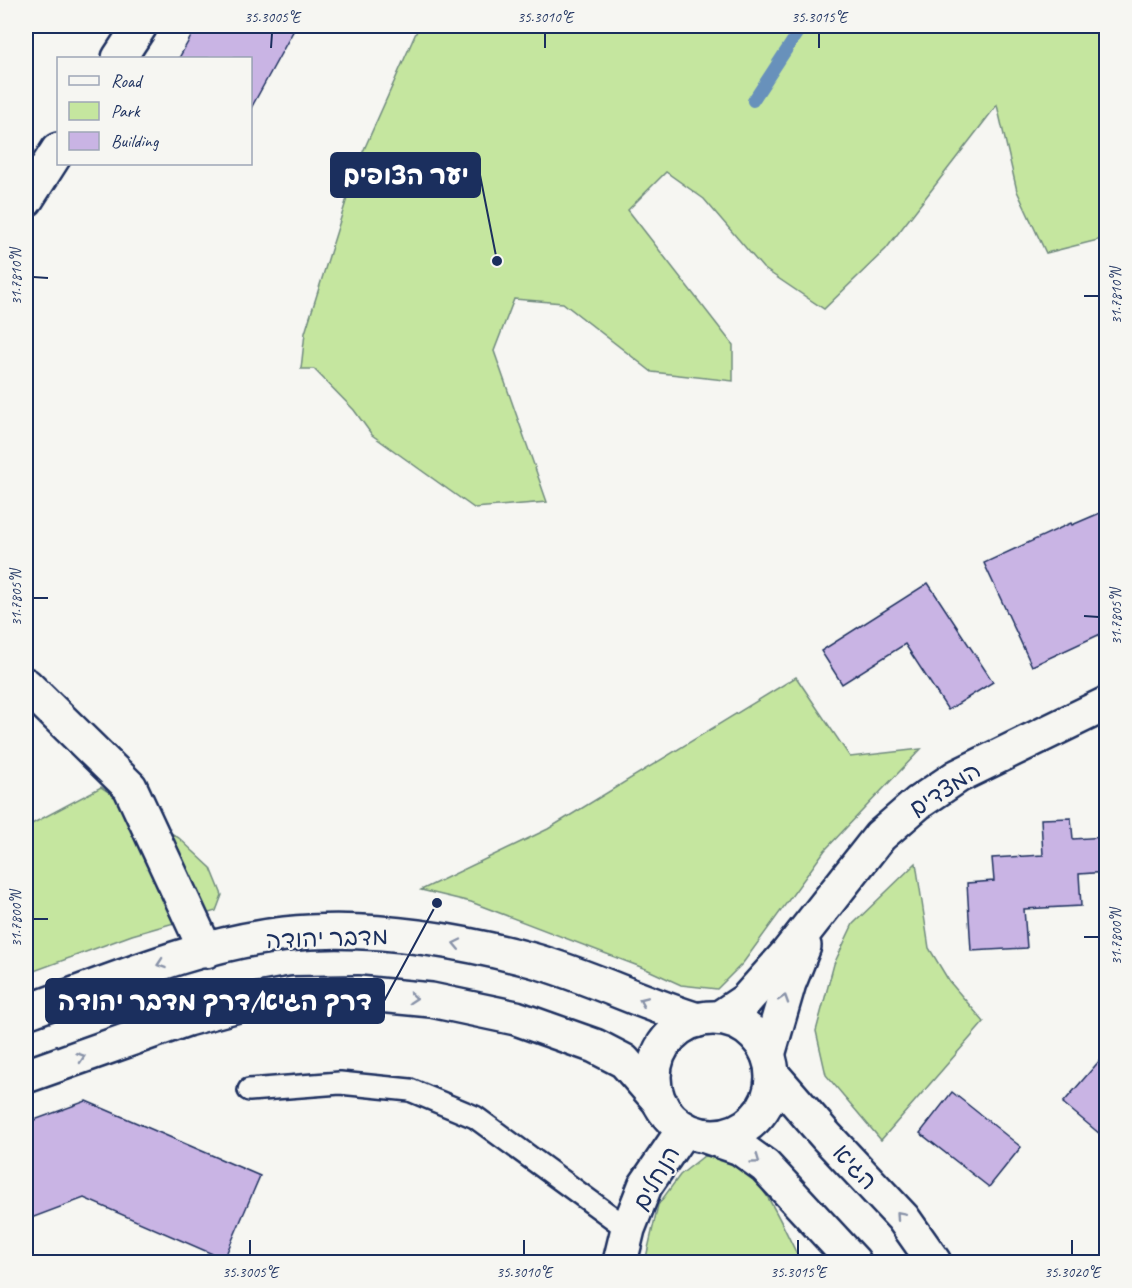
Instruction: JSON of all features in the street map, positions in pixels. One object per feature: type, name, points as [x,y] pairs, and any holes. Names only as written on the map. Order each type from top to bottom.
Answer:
[{"type":"street","points":[[120,57],[140,26]]},
{"type":"street","points":[[26,200],[57,152]]},
{"type":"street","points":[[26,684],[130,787],[206,951]]},
{"type":"street","name":"המצדים","points":[[709,1019],[746,1000],[788,954],[880,836],[918,803],[958,776],[1107,704]]},
{"type":"street","name":"המצדים","points":[[770,1065],[789,983],[818,917]]},
{"type":"street","name":"מדבר יהודה","points":[[26,1012],[169,961],[235,943],[286,934],[360,932],[441,940],[533,960],[660,1008],[709,1019]]},
{"type":"street","points":[[26,1076],[187,1019],[249,1002],[293,994],[358,993],[442,1002],[516,1018],[583,1042],[624,1061],[658,1100],[669,1117],[694,1132],[740,1148],[765,1166],[854,1263]]},
{"type":"street","points":[[658,1100],[653,1080],[656,1061],[665,1042],[679,1028],[709,1019],[735,1022],[749,1029],[760,1041],[770,1065],[771,1092],[764,1108],[738,1131],[721,1136],[694,1132]]},
{"type":"street","name":"הגיא","points":[[770,1065],[826,1136],[903,1218],[934,1263]]},
{"type":"street","name":"הנחלים","points":[[620,1263],[628,1229],[645,1186],[694,1132]]},
{"type":"lane","points":[[249,1090],[340,1083],[410,1090],[474,1117],[628,1229]]},
{"type":"green space","points":[[419,26],[1106,26],[1106,238],[1046,253],[1017,191],[997,105],[886,249],[824,309],[763,268],[704,199],[666,172],[628,210],[733,345],[733,381],[652,372],[563,303],[514,299],[494,351],[547,502],[474,508],[372,435],[354,410],[314,369],[301,369],[305,333],[358,163]]},
{"type":"green space","points":[[796,677],[850,757],[921,749],[825,850],[743,963],[717,989],[681,985],[646,969],[471,902],[421,890],[548,829]]},
{"type":"green space","points":[[101,787],[179,838],[211,868],[222,895],[216,911],[132,935],[26,974],[26,827]]},
{"type":"green space","points":[[916,863],[929,948],[949,981],[984,1022],[881,1140],[826,1075],[816,1031],[834,964],[853,924]]},
{"type":"green space","points":[[704,1156],[732,1160],[746,1170],[765,1193],[801,1262],[645,1262],[658,1205],[680,1175]]},
{"type":"building","points":[[197,26],[296,26],[252,106],[252,57],[180,57]]},
{"type":"building","points":[[1107,510],[1107,631],[1032,666],[984,563],[1071,523],[1072,525]]},
{"type":"building","points":[[928,583],[993,682],[948,710],[905,644],[842,684],[821,651]]},
{"type":"building","points":[[1071,818],[1073,839],[1105,837],[1107,872],[1079,874],[1081,906],[1024,909],[1027,948],[971,951],[967,883],[994,881],[992,858],[1043,855],[1041,819]]},
{"type":"building","points":[[1107,1052],[1107,1140],[1063,1103]]},
{"type":"building","points":[[952,1092],[1021,1147],[989,1187],[920,1133]]},
{"type":"building","points":[[86,1101],[260,1176],[224,1259],[84,1198],[26,1220],[26,1123]]},
{"type":"waterway","points":[[753,101],[802,26]]},
{"type":"place","name":"יער הצופים","points":[[497,261]]},
{"type":"place","name":"דרך הגיא/דרך מדבר יהודה","points":[[437,903]]}]
